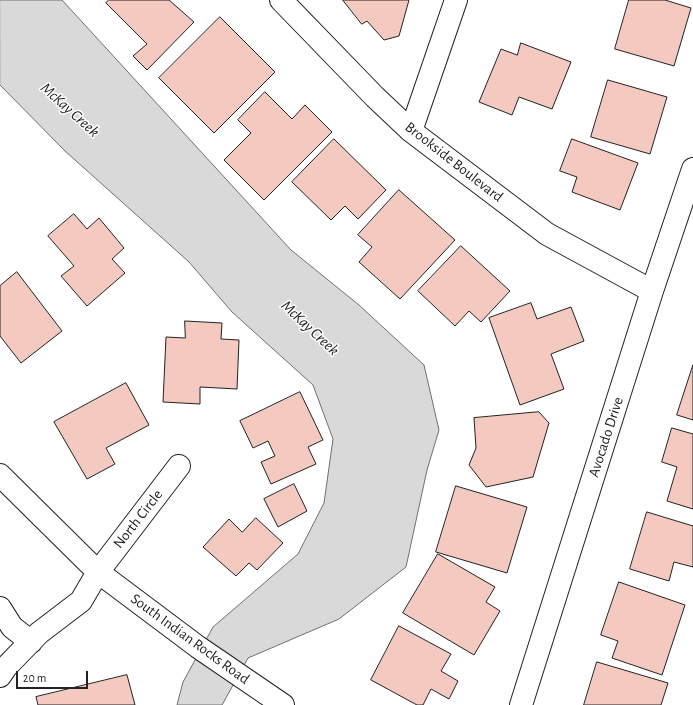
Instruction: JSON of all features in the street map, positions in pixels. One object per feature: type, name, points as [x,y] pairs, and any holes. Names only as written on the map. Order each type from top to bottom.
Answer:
[{"type":"street","name":"Brookside Boulevard","points":[[281,0],[375,97],[411,131],[547,234],[652,291]]},
{"type":"street","points":[[411,131],[456,0]]},
{"type":"street","name":"Avocado Drive","points":[[521,705],[652,291],[693,169]]},
{"type":"street","name":"North Circle","points":[[0,676],[6,667],[30,642],[81,601],[98,572],[179,466]]},
{"type":"street","name":"South Indian Rocks Road","points":[[3,483],[98,572],[198,647],[283,705]]},
{"type":"street","points":[[0,608],[12,627],[30,642]]},
{"type":"water","name":"McKay Creek","points":[[0,0],[62,0],[291,250],[359,305],[424,365],[439,430],[427,470],[406,567],[339,619],[248,658],[222,705],[177,705],[183,682],[213,627],[298,554],[324,503],[333,439],[313,385],[232,312],[189,262],[65,151],[0,85]]},
{"type":"building","points":[[109,0],[169,0],[194,22],[147,70],[133,56],[147,44],[106,3]]},
{"type":"building","points":[[343,0],[409,0],[399,36],[384,40],[367,21],[362,24]]},
{"type":"building","points":[[629,0],[665,0],[691,8],[674,66],[615,49]]},
{"type":"building","points":[[220,17],[275,72],[214,133],[159,78]]},
{"type":"building","points":[[521,43],[571,62],[552,109],[519,97],[512,115],[479,102],[501,49],[517,55]]},
{"type":"building","points":[[608,80],[667,97],[650,154],[591,137]]},
{"type":"building","points":[[265,92],[292,119],[305,105],[332,132],[264,200],[224,160],[251,133],[238,120]]},
{"type":"building","points":[[334,139],[386,190],[358,219],[345,206],[331,220],[292,182]]},
{"type":"building","points":[[572,139],[638,163],[620,210],[572,192],[577,177],[560,171]]},
{"type":"building","points":[[399,190],[455,240],[400,299],[359,262],[372,247],[358,235]]},
{"type":"building","points":[[74,214],[87,229],[99,218],[124,248],[112,259],[125,273],[87,306],[61,276],[74,266],[48,236]]},
{"type":"building","points":[[461,246],[510,291],[481,322],[469,311],[455,326],[418,291]]},
{"type":"building","points":[[17,272],[62,331],[21,363],[0,336],[0,286]]},
{"type":"building","points":[[531,303],[537,319],[571,307],[584,341],[551,354],[564,389],[520,405],[489,318]]},
{"type":"building","points":[[185,321],[222,323],[221,339],[239,340],[237,389],[200,387],[200,404],[163,402],[166,337],[185,338]]},
{"type":"building","points":[[693,365],[693,420],[677,415]]},
{"type":"building","points":[[126,383],[149,425],[106,448],[115,464],[87,479],[54,422]]},
{"type":"building","points":[[300,392],[323,440],[308,447],[316,464],[271,484],[261,462],[275,456],[268,441],[253,448],[240,421]]},
{"type":"building","points":[[539,412],[549,423],[533,477],[486,487],[469,465],[476,448],[474,418]]},
{"type":"building","points":[[672,428],[693,434],[693,509],[667,501],[677,467],[662,462]]},
{"type":"building","points":[[294,484],[307,511],[278,527],[264,499]]},
{"type":"building","points":[[456,486],[527,507],[507,573],[436,552]]},
{"type":"building","points":[[647,512],[693,526],[693,567],[674,562],[669,581],[630,569]]},
{"type":"building","points":[[256,518],[283,543],[257,570],[249,563],[236,576],[203,547],[229,519],[242,532]]},
{"type":"building","points":[[438,554],[495,587],[486,602],[500,611],[474,655],[403,613]]},
{"type":"building","points":[[619,582],[685,605],[662,675],[612,658],[618,641],[601,635]]},
{"type":"building","points":[[399,626],[451,654],[441,671],[458,681],[449,699],[431,689],[423,705],[417,705],[371,680]]},
{"type":"building","points":[[597,662],[668,683],[661,705],[584,705]]},
{"type":"building","points":[[127,675],[135,705],[38,705],[36,697]]}]
